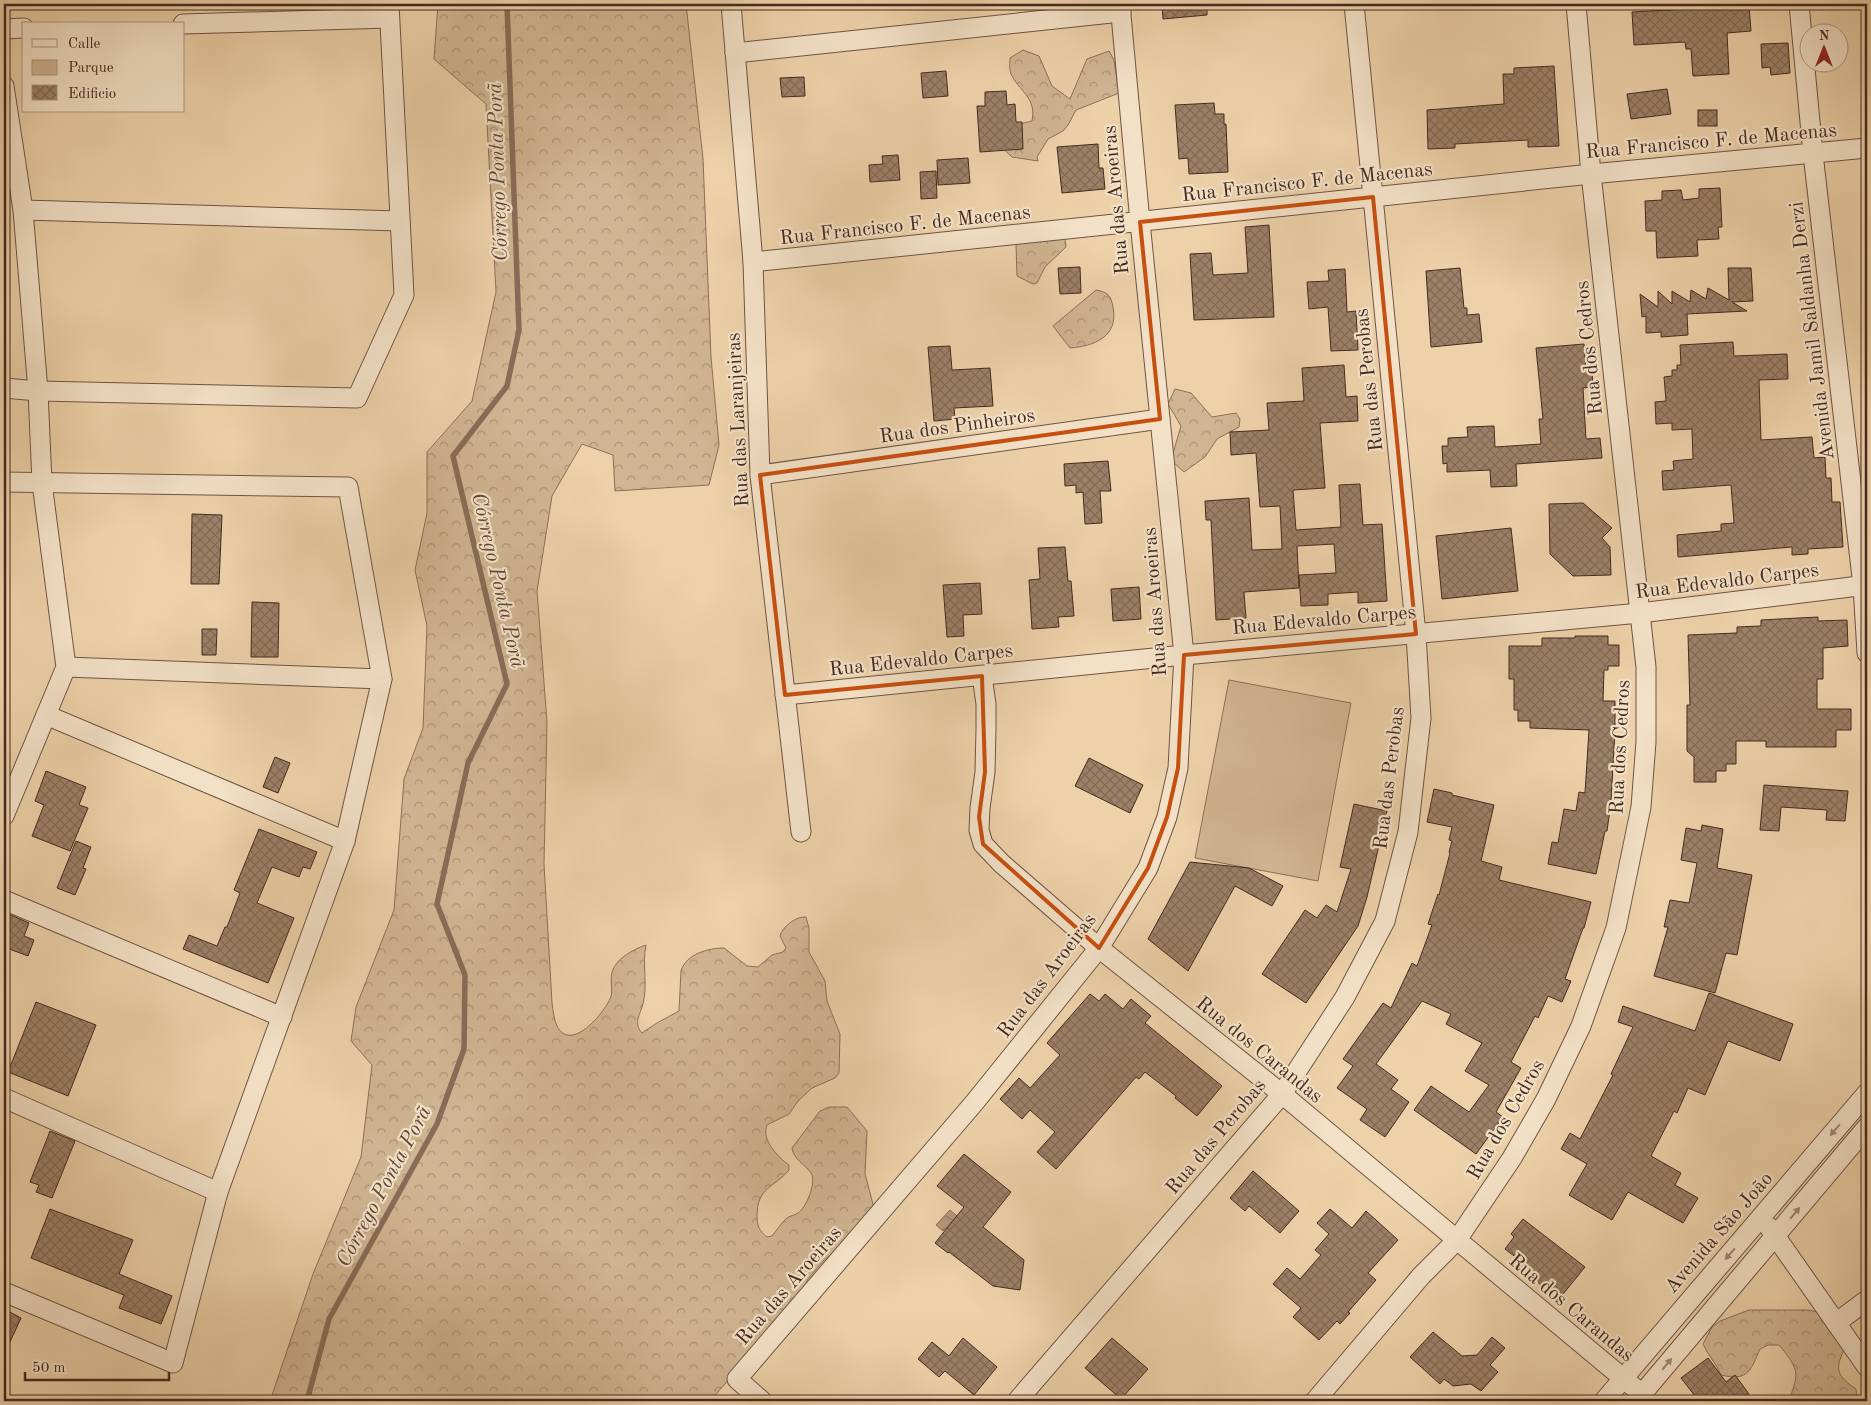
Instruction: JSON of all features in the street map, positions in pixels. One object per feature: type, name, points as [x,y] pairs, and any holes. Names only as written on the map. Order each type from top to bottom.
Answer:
[{"type":"street","name":"Rua das Laranjeiras","points":[[731,4],[753,262],[760,475],[801,832]]},
{"type":"street","name":"Rua das Perobas","points":[[1017,1401],[1282,1094],[1344,997],[1385,920],[1408,832],[1421,718],[1416,634],[1354,4]]},
{"type":"street","name":"Rua dos Cedros","points":[[1315,1401],[1421,1276],[1457,1240],[1512,1158],[1546,1099],[1581,1026],[1616,928],[1642,797],[1646,742],[1646,667],[1591,174],[1576,4]]},
{"type":"street","name":"Avenida Jamil Saldanha Derzi","points":[[1799,4],[1813,154],[1865,586],[1867,653]]},
{"type":"street","points":[[735,53],[1120,8]]},
{"type":"street","name":"Rua das Aroeiras","points":[[762,1401],[737,1379],[974,1103],[1099,948],[1148,868],[1167,817],[1178,768],[1184,655],[1120,8]]},
{"type":"street","points":[[4,388],[38,391],[357,398],[404,295],[389,11],[185,24]]},
{"type":"street","points":[[4,29],[22,28]]},
{"type":"street","points":[[4,86],[24,210],[38,391],[42,483],[66,667],[4,816]]},
{"type":"street","name":"Rua Francisco F. de Macenas","points":[[753,262],[1591,174],[1867,148]]},
{"type":"street","points":[[24,210],[400,221]]},
{"type":"street","name":"Rua dos Pinheiros","points":[[760,475],[1160,419]]},
{"type":"street","points":[[4,482],[348,487],[382,679],[346,841],[218,1192],[173,1363],[4,1292]]},
{"type":"street","name":"Rua Edevaldo Carpes","points":[[785,695],[1184,655],[1640,614],[1865,586]]},
{"type":"street","points":[[66,667],[382,679]]},
{"type":"street","name":"Rua dos Carandas","points":[[982,676],[986,704],[985,772],[980,817],[983,844],[1001,863],[1099,948],[1282,1094],[1623,1379],[1639,1398]]},
{"type":"street","points":[[46,715],[346,841]]},
{"type":"street","points":[[4,900],[282,1017]]},
{"type":"street","name":"Avenida São João","points":[[1604,1401],[1867,1093]]},
{"type":"street","points":[[4,1098],[218,1192]]},
{"type":"street","points":[[1639,1398],[1867,1128]]},
{"type":"street","points":[[1762,1216],[1867,1367]]},
{"type":"street","points":[[1836,1323],[1867,1300]]},
{"type":"highlighted area","points":[[1373,197],[1416,634],[1184,655],[1178,768],[1167,817],[1148,868],[1099,948],[983,844],[979,817],[985,772],[982,676],[785,695],[760,475],[1160,419],[1140,222]]},
{"type":"green space","points":[[438,4],[686,4],[703,159],[711,357],[719,445],[709,485],[615,491],[613,455],[582,444],[552,496],[537,591],[547,722],[544,864],[553,1012],[557,1026],[563,1033],[570,1035],[586,1028],[601,1013],[610,999],[612,991],[611,977],[617,963],[630,952],[646,945],[644,997],[638,1022],[642,1033],[679,1011],[681,971],[693,956],[711,949],[724,948],[747,966],[758,967],[772,955],[783,952],[786,948],[780,936],[786,926],[798,918],[806,917],[809,928],[809,952],[825,981],[827,1001],[840,1034],[839,1073],[835,1078],[812,1088],[798,1101],[789,1114],[767,1125],[766,1136],[768,1142],[776,1153],[789,1165],[789,1170],[763,1193],[758,1206],[758,1225],[767,1237],[772,1236],[788,1217],[798,1213],[804,1206],[812,1188],[812,1177],[809,1170],[795,1155],[792,1148],[820,1111],[829,1107],[847,1107],[867,1131],[865,1174],[874,1208],[862,1230],[824,1260],[808,1279],[804,1288],[710,1401],[270,1401],[313,1274],[361,1157],[372,1065],[351,1041],[356,1007],[394,910],[404,779],[423,728],[427,626],[415,570],[427,513],[427,452],[472,401],[496,292],[486,104],[434,59]]},
{"type":"green space","points":[[1023,50],[1039,56],[1052,86],[1070,99],[1087,59],[1109,51],[1114,60],[1119,93],[1076,110],[1063,131],[1048,139],[1037,157],[1038,161],[1012,157],[999,145],[1000,129],[1032,121],[1033,113],[1030,101],[1014,80],[1010,71],[1010,58]]},
{"type":"green space","points":[[1049,225],[1064,232],[1066,247],[1045,267],[1037,283],[1033,284],[1017,276],[1016,244]]},
{"type":"green space","points":[[1096,290],[1106,293],[1111,300],[1114,317],[1112,326],[1103,338],[1096,342],[1070,348],[1053,326]]},
{"type":"green space","points":[[1175,389],[1191,393],[1212,417],[1236,413],[1240,419],[1239,427],[1217,439],[1205,457],[1184,472],[1171,460],[1181,426],[1168,404]]},
{"type":"green space","points":[[1229,680],[1351,703],[1318,881],[1195,858]]},
{"type":"green space","points":[[1749,1310],[1810,1310],[1820,1313],[1844,1350],[1839,1363],[1840,1372],[1845,1381],[1856,1389],[1857,1401],[1835,1401],[1831,1399],[1823,1401],[1795,1401],[1791,1396],[1796,1372],[1790,1359],[1779,1345],[1768,1345],[1760,1349],[1751,1368],[1743,1375],[1730,1377],[1721,1375],[1703,1344],[1712,1327],[1720,1321]]},
{"type":"water","points":[[950,1210],[957,1216],[943,1231],[936,1225]]},
{"type":"building","points":[[1162,4],[1207,4],[1207,15],[1163,19]]},
{"type":"building","points":[[1687,4],[1712,4],[1712,8],[1749,5],[1751,31],[1727,33],[1729,74],[1693,76],[1691,49],[1686,49],[1685,42],[1634,45],[1632,12],[1687,9]]},
{"type":"building","points":[[1788,43],[1790,73],[1771,75],[1770,67],[1762,68],[1761,44]]},
{"type":"building","points":[[1554,66],[1559,146],[1528,147],[1528,140],[1455,144],[1455,148],[1428,149],[1427,110],[1504,104],[1503,74],[1514,74],[1514,68]]},
{"type":"building","points":[[946,71],[948,96],[923,98],[921,73]]},
{"type":"building","points":[[804,77],[805,96],[782,97],[780,78]]},
{"type":"building","points":[[1667,89],[1671,114],[1631,119],[1627,94]]},
{"type":"building","points":[[1006,91],[1007,105],[1015,104],[1016,122],[1022,122],[1023,149],[980,152],[977,106],[985,106],[985,92]]},
{"type":"building","points":[[1214,103],[1215,114],[1224,114],[1228,172],[1189,174],[1188,158],[1179,159],[1175,105]]},
{"type":"building","points":[[1698,110],[1717,110],[1717,126],[1698,126]]},
{"type":"building","points":[[1098,144],[1099,168],[1103,168],[1105,189],[1062,193],[1057,147]]},
{"type":"building","points":[[898,155],[900,180],[870,182],[869,165],[883,164],[882,156]]},
{"type":"building","points":[[968,158],[970,183],[938,185],[937,160]]},
{"type":"building","points":[[936,171],[937,198],[921,199],[920,172]]},
{"type":"building","points":[[1720,188],[1722,227],[1718,227],[1719,239],[1697,240],[1698,256],[1657,258],[1656,231],[1646,231],[1645,201],[1662,200],[1662,191],[1681,190],[1683,200],[1699,198],[1699,189]]},
{"type":"building","points":[[1269,225],[1274,317],[1194,320],[1190,254],[1211,253],[1213,275],[1248,273],[1245,227]]},
{"type":"building","points":[[1080,267],[1081,293],[1060,294],[1058,268]]},
{"type":"building","points":[[1460,268],[1464,308],[1467,308],[1467,315],[1479,314],[1482,342],[1431,347],[1426,271]]},
{"type":"building","points":[[1728,268],[1751,268],[1753,301],[1732,302],[1747,311],[1687,314],[1688,335],[1661,337],[1661,332],[1646,333],[1646,316],[1642,317],[1640,294],[1658,307],[1658,291],[1672,304],[1672,291],[1690,302],[1691,290],[1706,299],[1708,288],[1729,300]]},
{"type":"building","points":[[1345,269],[1347,312],[1356,311],[1358,350],[1331,351],[1328,307],[1309,309],[1307,282],[1329,281],[1328,270]]},
{"type":"building","points":[[1733,342],[1734,356],[1787,354],[1788,379],[1759,380],[1761,440],[1812,437],[1814,458],[1825,457],[1826,478],[1831,478],[1832,502],[1840,502],[1843,547],[1808,549],[1808,554],[1792,555],[1792,547],[1678,557],[1677,535],[1721,531],[1721,524],[1734,523],[1731,485],[1663,490],[1662,471],[1674,470],[1673,461],[1693,459],[1692,429],[1672,430],[1672,423],[1656,424],[1655,402],[1666,401],[1664,377],[1672,376],[1672,370],[1677,370],[1677,365],[1681,365],[1680,345]]},
{"type":"building","points":[[1584,344],[1586,371],[1592,371],[1593,387],[1583,388],[1586,439],[1600,438],[1602,458],[1516,464],[1517,486],[1491,487],[1490,470],[1447,472],[1447,463],[1443,464],[1442,446],[1448,446],[1448,438],[1468,437],[1467,427],[1494,426],[1495,447],[1541,444],[1539,419],[1543,419],[1536,348]]},
{"type":"building","points":[[950,346],[952,370],[990,368],[993,406],[954,408],[955,419],[934,421],[928,347]]},
{"type":"building","points":[[1344,365],[1346,397],[1357,396],[1358,421],[1320,423],[1325,488],[1293,490],[1296,530],[1341,527],[1339,485],[1360,484],[1363,525],[1382,524],[1387,601],[1358,603],[1358,592],[1328,594],[1328,605],[1301,606],[1299,575],[1336,573],[1334,544],[1297,546],[1299,588],[1244,592],[1246,618],[1216,620],[1211,520],[1206,520],[1205,501],[1249,498],[1252,550],[1282,549],[1280,506],[1260,507],[1256,453],[1231,455],[1230,432],[1269,430],[1267,403],[1304,401],[1302,368]]},
{"type":"building","points":[[1108,461],[1111,491],[1100,491],[1102,523],[1085,524],[1083,492],[1076,493],[1076,485],[1065,486],[1064,464]]},
{"type":"building","points":[[1583,503],[1612,528],[1602,538],[1610,547],[1611,575],[1573,576],[1550,554],[1549,504]]},
{"type":"building","points":[[192,514],[222,515],[219,584],[191,584]]},
{"type":"building","points":[[1511,528],[1518,591],[1442,599],[1436,536]]},
{"type":"building","points":[[1065,547],[1068,581],[1071,581],[1074,616],[1058,617],[1059,627],[1032,629],[1029,580],[1040,579],[1038,548]]},
{"type":"building","points":[[980,583],[982,614],[963,615],[964,636],[947,637],[943,585]]},
{"type":"building","points":[[1139,587],[1141,619],[1113,621],[1111,589]]},
{"type":"building","points":[[252,602],[279,603],[278,657],[251,657]]},
{"type":"building","points":[[1818,617],[1818,621],[1847,620],[1848,646],[1823,648],[1823,679],[1817,679],[1817,709],[1851,709],[1851,730],[1836,730],[1836,747],[1766,747],[1766,741],[1736,741],[1736,764],[1726,764],[1726,771],[1716,771],[1716,782],[1694,782],[1694,757],[1687,751],[1687,705],[1690,705],[1688,635],[1737,633],[1737,627],[1761,626],[1761,620]]},
{"type":"building","points":[[202,629],[217,629],[216,655],[202,655]]},
{"type":"building","points":[[1575,636],[1608,636],[1608,645],[1619,645],[1619,666],[1608,666],[1608,670],[1604,670],[1603,701],[1615,701],[1615,730],[1611,802],[1607,831],[1605,831],[1596,874],[1548,864],[1552,842],[1558,843],[1564,809],[1576,811],[1579,792],[1585,793],[1589,730],[1530,728],[1530,721],[1518,721],[1518,710],[1514,710],[1514,679],[1509,679],[1509,646],[1542,646],[1542,638],[1575,638]]},
{"type":"building","points":[[275,757],[290,763],[278,793],[263,787]]},
{"type":"building","points":[[1089,758],[1143,785],[1130,813],[1075,786]]},
{"type":"building","points":[[46,771],[86,787],[79,805],[88,808],[70,851],[32,836],[44,805],[35,801]]},
{"type":"building","points":[[1764,785],[1848,791],[1845,821],[1826,820],[1827,810],[1781,807],[1779,831],[1760,830]]},
{"type":"building","points":[[1434,789],[1494,805],[1481,861],[1502,867],[1499,880],[1591,902],[1584,928],[1565,979],[1571,981],[1562,1002],[1548,996],[1538,1018],[1535,1016],[1511,1062],[1521,1068],[1496,1112],[1503,1117],[1476,1154],[1414,1110],[1431,1086],[1469,1112],[1489,1085],[1465,1071],[1482,1043],[1446,1024],[1451,1014],[1422,1001],[1376,1064],[1398,1080],[1391,1089],[1409,1102],[1385,1137],[1360,1120],[1367,1109],[1337,1088],[1353,1066],[1343,1059],[1383,1003],[1391,1008],[1412,963],[1417,966],[1432,925],[1428,924],[1439,895],[1452,841],[1449,840],[1452,827],[1427,822]]},
{"type":"building","points":[[1354,804],[1387,811],[1367,897],[1358,926],[1306,1003],[1262,974],[1305,910],[1317,918],[1326,905],[1337,912],[1351,869],[1340,867]]},
{"type":"building","points":[[1702,825],[1723,829],[1717,868],[1752,875],[1737,955],[1726,953],[1715,993],[1654,976],[1668,927],[1664,927],[1670,900],[1689,903],[1697,863],[1681,860],[1686,828],[1701,831]]},
{"type":"building","points":[[259,829],[317,852],[310,869],[303,867],[299,877],[272,867],[257,903],[294,918],[268,983],[183,949],[189,935],[217,946],[225,927],[227,927],[240,893],[234,890]]},
{"type":"building","points":[[76,841],[91,847],[83,868],[86,869],[75,895],[57,888]]},
{"type":"building","points":[[1190,862],[1249,868],[1283,886],[1272,906],[1235,886],[1188,971],[1148,939]]},
{"type":"building","points":[[4,912],[29,923],[24,936],[34,940],[28,956],[4,947]]},
{"type":"building","points":[[1709,993],[1793,1024],[1780,1061],[1728,1041],[1705,1095],[1688,1088],[1677,1113],[1674,1111],[1651,1156],[1681,1173],[1675,1185],[1698,1198],[1683,1223],[1628,1192],[1612,1220],[1569,1195],[1587,1164],[1561,1149],[1570,1133],[1580,1139],[1613,1075],[1611,1074],[1633,1027],[1618,1022],[1623,1006],[1695,1031]]},
{"type":"building","points":[[1090,994],[1099,1001],[1105,994],[1123,1009],[1131,999],[1151,1016],[1145,1023],[1222,1086],[1197,1116],[1175,1098],[1176,1096],[1145,1072],[1139,1079],[1136,1077],[1056,1169],[1037,1152],[1055,1132],[1030,1110],[1022,1119],[1000,1099],[1019,1078],[1030,1088],[1060,1055],[1047,1043]]},
{"type":"building","points":[[36,1002],[96,1025],[68,1096],[8,1072]]},
{"type":"building","points":[[50,1131],[75,1141],[52,1198],[36,1192],[39,1185],[30,1182]]},
{"type":"building","points":[[964,1154],[1011,1192],[983,1227],[1024,1260],[1020,1290],[993,1286],[935,1243],[964,1207],[937,1186]]},
{"type":"building","points":[[1253,1171],[1299,1211],[1280,1233],[1249,1206],[1245,1211],[1230,1198]]},
{"type":"building","points":[[50,1209],[133,1240],[119,1274],[172,1296],[161,1324],[119,1308],[124,1295],[31,1258]]},
{"type":"building","points":[[1330,1209],[1352,1228],[1366,1211],[1398,1240],[1368,1273],[1376,1280],[1348,1312],[1350,1313],[1340,1324],[1337,1321],[1319,1340],[1293,1317],[1301,1308],[1273,1284],[1287,1268],[1300,1279],[1321,1255],[1315,1250],[1329,1234],[1317,1223]]},
{"type":"building","points":[[1523,1219],[1585,1267],[1559,1299],[1518,1267],[1522,1262],[1505,1249],[1514,1237],[1511,1234]]},
{"type":"building","points":[[4,1309],[21,1318],[4,1355]]},
{"type":"building","points":[[1433,1332],[1462,1356],[1477,1355],[1492,1337],[1505,1348],[1490,1365],[1498,1372],[1481,1391],[1471,1384],[1453,1386],[1444,1379],[1440,1384],[1410,1357]]},
{"type":"building","points":[[963,1338],[997,1367],[974,1395],[945,1371],[939,1377],[918,1359],[932,1342],[949,1356]]},
{"type":"building","points":[[1112,1338],[1148,1369],[1121,1399],[1085,1368]]},
{"type":"building","points":[[1708,1358],[1726,1382],[1735,1375],[1749,1394],[1738,1401],[1699,1401],[1681,1378]]},
{"type":"waterway","name":"Córrego Ponta Porã","points":[[307,1401],[329,1319],[437,1124],[464,1049],[465,975],[437,904],[468,763],[507,684],[453,456],[507,386],[519,330],[507,4]]}]
